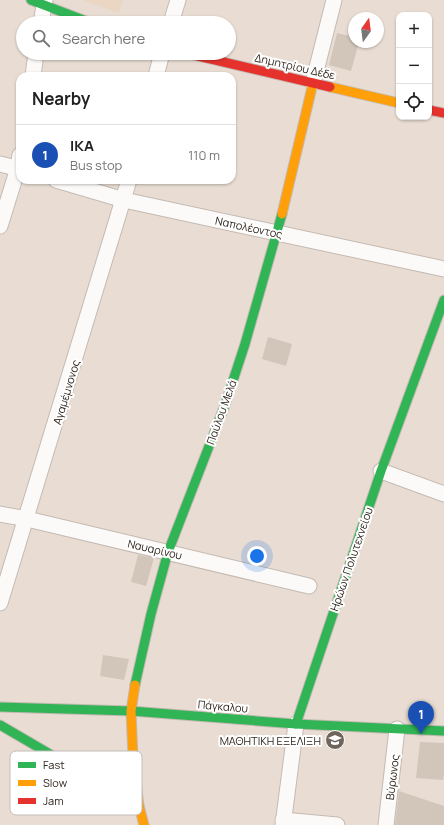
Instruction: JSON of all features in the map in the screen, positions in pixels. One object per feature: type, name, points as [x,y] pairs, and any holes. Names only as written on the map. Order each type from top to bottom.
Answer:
[{"type":"street","points":[[173,16],[178,0]]},
{"type":"street","name":"Παύλου Μελά","points":[[132,751],[131,711],[151,614],[168,552],[225,405],[278,234],[334,0]]},
{"type":"street","points":[[41,16],[40,2],[74,16]]},
{"type":"street","points":[[34,72],[35,60]]},
{"type":"street","points":[[157,72],[160,60]]},
{"type":"street","name":"Δημητρίου Δέδε","points":[[215,60],[396,102]]},
{"type":"street","points":[[432,111],[444,113]]},
{"type":"street","points":[[0,164],[16,164]]},
{"type":"street","points":[[0,226],[16,174]]},
{"type":"street","name":"Ναπολέοντος","points":[[70,184],[124,200],[444,269]]},
{"type":"street","name":"Αγαμέμνονος","points":[[0,603],[27,519],[128,184]]},
{"type":"street","name":"Ηρώων Πολυτεχνείου","points":[[283,822],[296,724],[381,471],[444,300]]},
{"type":"street","points":[[381,471],[444,494]]},
{"type":"street","name":"Ναυαρίνου","points":[[0,514],[27,519],[309,586]]},
{"type":"street","name":"Πάγκαλου","points":[[0,708],[131,711],[296,724],[444,731]]},
{"type":"street","points":[[0,726],[43,751]]},
{"type":"street","name":"Βύρωνος","points":[[386,825],[397,729]]},
{"type":"street","name":"Παύλου Μελά","points":[[141,815],[144,825]]},
{"type":"street","points":[[283,822],[337,825]]},
{"type":"shaded area","points":[[82,0],[123,0],[119,13]]},
{"type":"building","points":[[337,33],[348,36],[348,48],[357,48],[351,71],[329,65]]},
{"type":"building","points":[[268,337],[292,344],[286,366],[262,359]]},
{"type":"building","points":[[138,555],[154,558],[146,586],[131,582]]},
{"type":"building","points":[[103,655],[129,659],[124,680],[100,676]]},
{"type":"building","points":[[420,742],[444,743],[443,780],[416,778]]},
{"type":"building","points":[[399,791],[444,806],[444,825],[395,825]]},
{"type":"traffic: fast","points":[[31,0],[73,16]]},
{"type":"traffic: fast","points":[[135,685],[151,614],[168,552],[225,405],[245,344],[282,214]]},
{"type":"traffic: fast","points":[[296,724],[381,471],[444,300]]},
{"type":"traffic: fast","points":[[0,707],[131,711],[296,724],[444,731]]},
{"type":"traffic: fast","points":[[0,725],[45,751]]},
{"type":"traffic: slow","points":[[282,214],[313,83]]},
{"type":"traffic: slow","points":[[330,87],[396,102]]},
{"type":"traffic: slow","points":[[133,751],[131,711],[135,685]]},
{"type":"traffic: slow","points":[[141,815],[144,825]]},
{"type":"traffic: jam","points":[[215,60],[330,87]]},
{"type":"traffic: jam","points":[[432,111],[444,113]]},
{"type":"place","name":"ΙΚΑ","points":[[421,734]]},
{"type":"place","name":"ΜΑΘΗΤΙΚΗ ΕΞΕΛΙΞΗ","points":[[335,740]]}]
